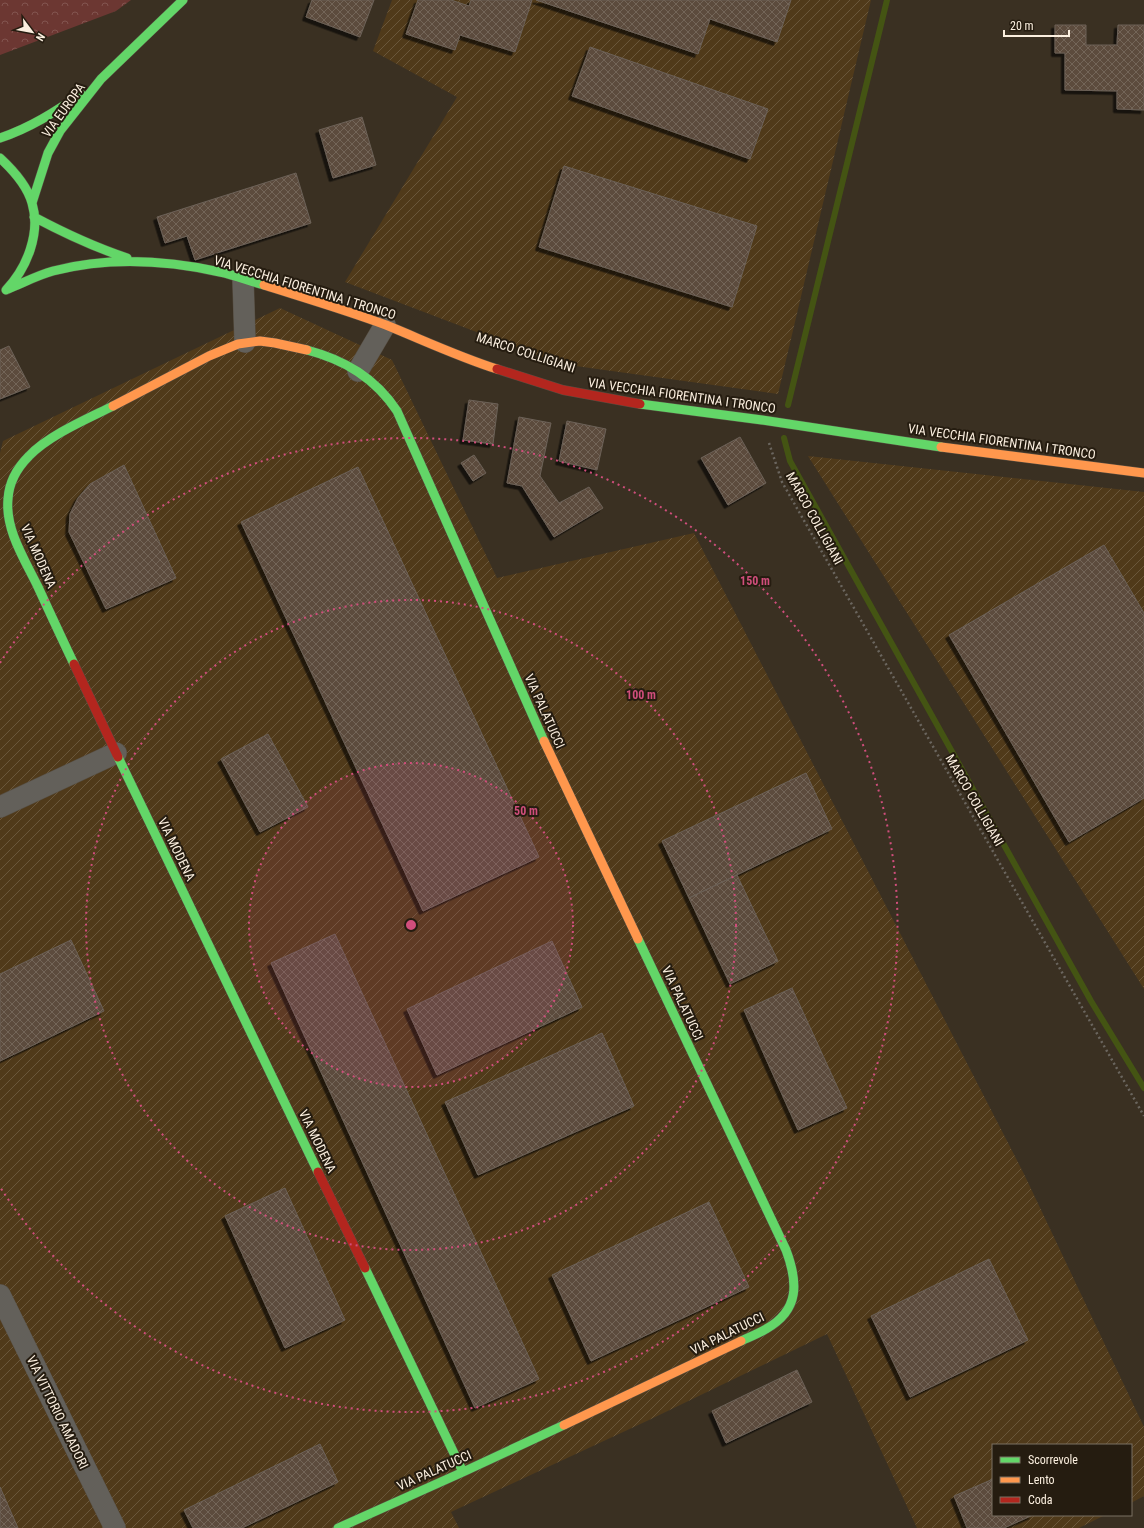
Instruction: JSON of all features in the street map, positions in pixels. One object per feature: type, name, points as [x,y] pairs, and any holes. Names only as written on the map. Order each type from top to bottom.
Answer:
[{"type":"street","name":"VIA EUROPA","points":[[32,203],[48,153],[60,131],[102,80],[183,0]]},
{"type":"street","name":"VIA EUROPA","points":[[0,138],[35,124],[102,80]]},
{"type":"street","name":"VIA EUROPA","points":[[0,158],[17,174],[32,203],[34,217],[32,245],[26,261],[21,271],[8,289],[0,295]]},
{"type":"street","name":"VIA VECCHIA FIORENTINA I TRONCO","points":[[34,217],[69,236],[100,249],[137,261]]},
{"type":"street","name":"VIA VECCHIA FIORENTINA I TRONCO","points":[[8,289],[52,271],[77,266],[137,261],[202,268],[221,272],[344,310],[386,325],[475,362],[563,390],[658,407],[762,420],[981,453],[1144,473]]},
{"type":"street","points":[[244,279],[245,342]]},
{"type":"street","points":[[358,371],[386,325]]},
{"type":"street","name":"VIA PALATUCCI","points":[[245,342],[268,342],[288,345],[338,361],[370,379],[391,401],[402,420],[552,760],[782,1243],[794,1273],[796,1288],[793,1300],[786,1313],[777,1322],[766,1329],[463,1472],[338,1528]]},
{"type":"street","name":"VIA MODENA","points":[[245,342],[206,358],[40,446],[21,463],[14,474],[7,500],[8,513],[15,538],[116,753],[463,1472]]},
{"type":"street","points":[[0,807],[116,753]]},
{"type":"street","name":"VIA VITTORIO AMADORI","points":[[0,1295],[115,1528]]},
{"type":"path","name":"MARCO COLLIGIANI","points":[[762,420],[782,482],[1144,1116]]},
{"type":"shaded area","points":[[392,0],[871,0],[778,394],[561,364],[345,282],[457,97],[373,51]]},
{"type":"shaded area","points":[[280,308],[392,360],[497,578],[694,533],[1024,1174],[1144,1427],[1144,1496],[1132,1502],[1132,1444],[992,1444],[992,1516],[1103,1516],[1079,1528],[917,1528],[827,1334],[649,1420],[451,1512],[459,1528],[0,1528],[0,453],[3,441]]},
{"type":"shaded area","points":[[808,456],[1144,492],[1144,989]]},
{"type":"green space","points":[[0,0],[131,0],[116,11],[0,55]]},
{"type":"building","points":[[312,0],[374,0],[360,37],[306,17]]},
{"type":"building","points":[[418,0],[451,0],[469,6],[471,0],[532,0],[515,52],[460,35],[455,50],[406,34]]},
{"type":"building","points":[[536,0],[791,0],[777,42],[710,19],[698,54]]},
{"type":"building","points":[[1055,25],[1086,25],[1086,45],[1117,45],[1118,25],[1144,25],[1144,110],[1117,109],[1117,91],[1065,90],[1065,53],[1055,53]]},
{"type":"building","points":[[590,47],[768,109],[750,159],[572,96]]},
{"type":"building","points":[[362,117],[376,165],[333,178],[319,130]]},
{"type":"building","points":[[564,166],[757,226],[732,307],[539,247]]},
{"type":"building","points":[[296,173],[311,223],[195,260],[187,236],[165,243],[157,217]]},
{"type":"building","points":[[9,346],[30,387],[0,399],[0,350]]},
{"type":"building","points":[[469,400],[498,404],[493,444],[463,440]]},
{"type":"building","points":[[519,417],[551,423],[540,476],[559,503],[589,487],[603,508],[554,537],[522,486],[507,483]]},
{"type":"building","points":[[567,421],[606,429],[597,470],[559,461]]},
{"type":"building","points":[[740,437],[766,483],[728,505],[701,458]]},
{"type":"building","points":[[474,455],[486,473],[473,481],[461,463]]},
{"type":"building","points":[[124,465],[176,578],[106,609],[69,532],[70,514],[78,498],[90,484]]},
{"type":"building","points":[[358,467],[539,857],[423,911],[241,522]]},
{"type":"building","points":[[1104,545],[1144,613],[1144,798],[1069,842],[949,635]]},
{"type":"building","points":[[268,734],[308,807],[260,832],[221,759]]},
{"type":"building","points":[[806,773],[832,829],[689,898],[662,841]]},
{"type":"building","points":[[737,875],[778,961],[730,984],[689,898]]},
{"type":"building","points":[[335,934],[539,1379],[475,1408],[271,963]]},
{"type":"building","points":[[71,940],[104,1011],[0,1061],[0,974]]},
{"type":"building","points":[[552,941],[582,1007],[437,1075],[407,1009]]},
{"type":"building","points":[[792,988],[847,1108],[798,1130],[744,1010]]},
{"type":"building","points":[[602,1033],[634,1106],[478,1175],[445,1102]]},
{"type":"building","points":[[285,1188],[345,1320],[285,1348],[225,1216]]},
{"type":"building","points":[[709,1202],[749,1287],[591,1361],[552,1275]]},
{"type":"building","points":[[989,1259],[1028,1340],[910,1397],[871,1316]]},
{"type":"building","points":[[797,1370],[812,1402],[726,1443],[712,1411]]},
{"type":"building","points":[[320,1444],[338,1482],[242,1528],[193,1528],[184,1510]]},
{"type":"building","points":[[992,1479],[992,1516],[1031,1516],[1004,1528],[967,1528],[954,1496]]},
{"type":"building","points":[[0,1487],[18,1528],[0,1528]]},
{"type":"waterway","points":[[788,405],[887,0]]},
{"type":"waterway","points":[[784,438],[790,461],[1091,1001],[1144,1088]]},
{"type":"traffic: fast","points":[[32,203],[48,153],[60,131],[101,79],[183,0]]},
{"type":"traffic: fast","points":[[0,138],[42,119],[81,94]]},
{"type":"traffic: fast","points":[[0,158],[15,173],[27,190],[32,203],[35,226],[26,261],[14,281],[6,290]]},
{"type":"traffic: fast","points":[[34,217],[79,239],[127,258]]},
{"type":"traffic: fast","points":[[8,289],[53,271],[115,262],[158,263],[200,268],[226,273],[264,285]]},
{"type":"traffic: fast","points":[[307,350],[334,359],[358,372],[379,389],[397,411],[544,741]]},
{"type":"traffic: fast","points":[[640,404],[762,420],[941,447]]},
{"type":"traffic: fast","points":[[74,664],[17,544],[10,522],[8,499],[12,481],[18,470],[25,460],[37,448],[58,434],[113,406]]},
{"type":"traffic: fast","points":[[118,757],[318,1172]]},
{"type":"traffic: fast","points":[[638,939],[786,1250],[793,1273],[793,1294],[785,1313],[766,1329],[741,1341]]},
{"type":"traffic: fast","points":[[365,1268],[463,1472]]},
{"type":"traffic: fast","points":[[338,1528],[564,1425]]},
{"type":"traffic: slow","points":[[264,285],[386,325],[455,354],[497,369]]},
{"type":"traffic: slow","points":[[113,406],[209,356],[238,344],[260,341],[307,350]]},
{"type":"traffic: slow","points":[[941,447],[1144,473]]},
{"type":"traffic: slow","points":[[544,741],[638,939]]},
{"type":"traffic: slow","points":[[564,1425],[741,1341]]},
{"type":"traffic: jam","points":[[497,369],[563,390],[640,404]]},
{"type":"traffic: jam","points":[[74,664],[118,757]]},
{"type":"traffic: jam","points":[[318,1172],[365,1268]]}]
